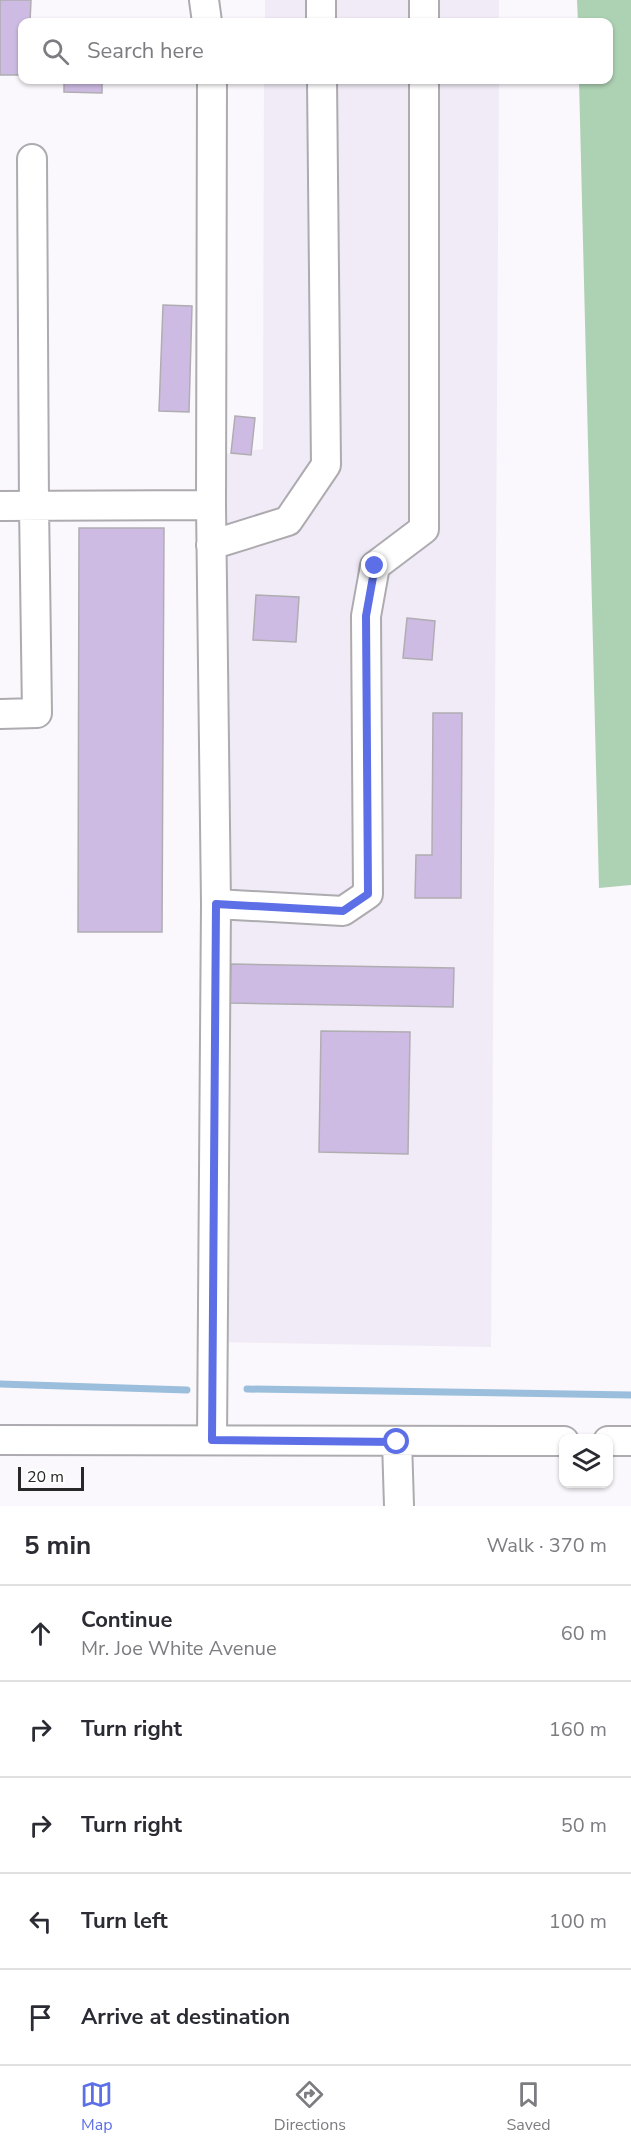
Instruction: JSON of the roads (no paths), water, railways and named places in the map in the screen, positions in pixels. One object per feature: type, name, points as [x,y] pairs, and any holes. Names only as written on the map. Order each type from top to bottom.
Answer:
[{"type":"street","points":[[204,0],[206,18]]},
{"type":"street","points":[[321,0],[321,18]]},
{"type":"street","points":[[424,0],[424,18]]},
{"type":"street","points":[[212,84],[211,544],[216,904],[212,1440]]},
{"type":"street","points":[[211,544],[288,520],[326,465],[322,84]]},
{"type":"street","points":[[216,904],[343,911],[368,894],[366,616],[375,566],[424,529],[424,84]]},
{"type":"street","points":[[0,714],[37,713],[32,159]]},
{"type":"street","points":[[0,506],[211,505]]},
{"type":"street","points":[[0,1440],[559,1441]]},
{"type":"street","points":[[613,1441],[631,1441]]},
{"type":"street","points":[[397,1442],[399,1506]]},
{"type":"waterway","points":[[0,1384],[187,1390]]},
{"type":"waterway","points":[[247,1389],[631,1395]]}]
